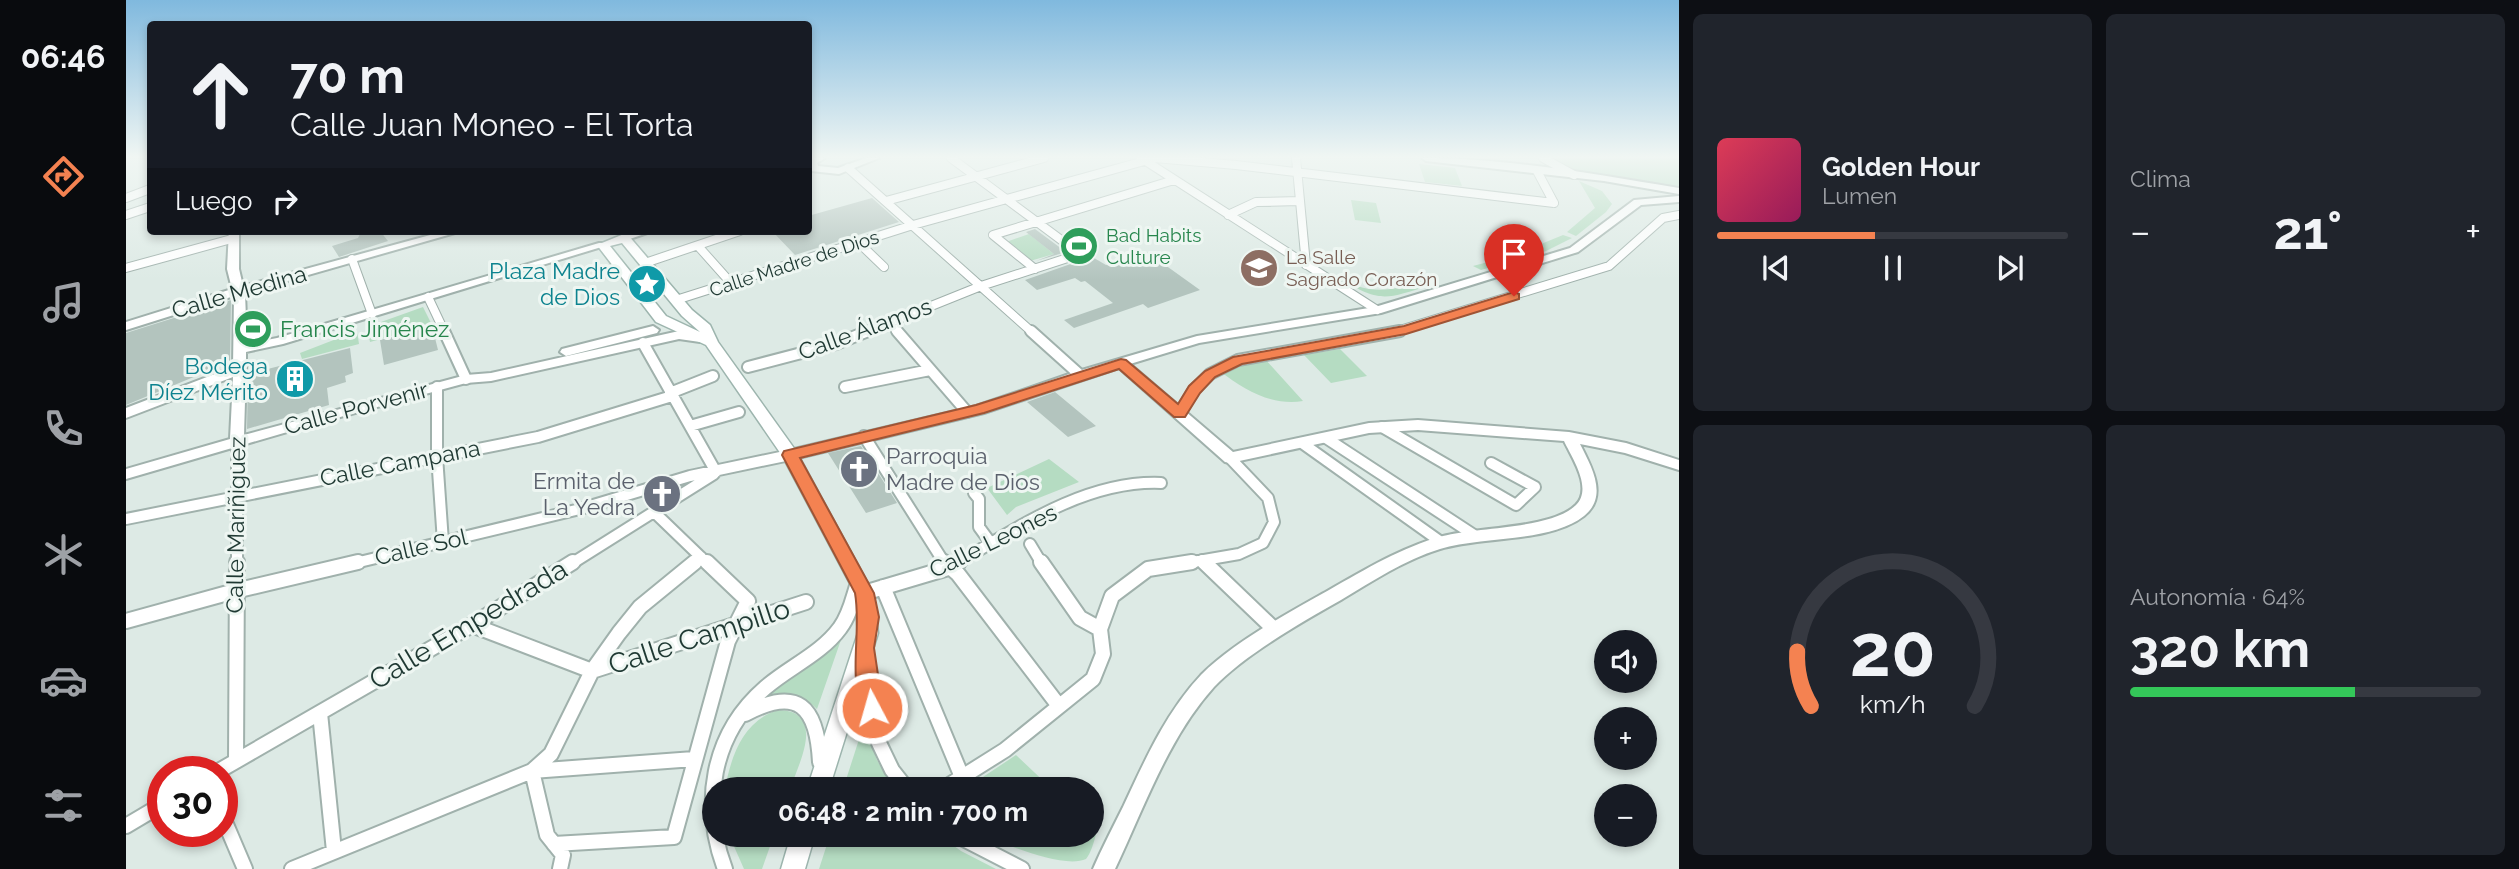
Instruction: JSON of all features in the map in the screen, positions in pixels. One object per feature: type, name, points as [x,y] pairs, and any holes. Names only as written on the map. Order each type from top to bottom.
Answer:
[{"type":"main road","points":[[605,240],[624,239],[687,313],[705,328],[706,340],[790,455],[868,588],[869,617],[864,648],[821,777]]},
{"type":"main road","points":[[605,240],[660,324],[676,333],[706,340]]},
{"type":"main road","points":[[660,324],[683,319],[687,313]]},
{"type":"main road","points":[[793,869],[799,847]]},
{"type":"street","points":[[883,199],[1080,375]]},
{"type":"street","points":[[886,201],[895,199]]},
{"type":"street","name":"Calle Madre de Dios","points":[[676,300],[1004,199]]},
{"type":"street","points":[[1007,199],[1037,222]]},
{"type":"street","points":[[1035,269],[993,235],[1113,199]]},
{"type":"street","points":[[1203,199],[1377,310]]},
{"type":"street","name":"Calle Madre de Dios","points":[[1517,199],[1554,203],[1552,199]]},
{"type":"street","points":[[1615,217],[1619,206],[1628,199]]},
{"type":"street","points":[[790,455],[967,412],[1197,340],[1377,310],[1574,250],[1638,202],[1679,199]]},
{"type":"street","points":[[1228,215],[1256,202],[1300,201],[1306,265]]},
{"type":"street","points":[[126,215],[147,208]]},
{"type":"street","points":[[1180,413],[1194,390],[1210,374],[1238,360],[1406,330],[1582,275],[1609,266],[1663,218],[1679,215]]},
{"type":"street","name":"Calle Álamos","points":[[748,367],[836,344],[981,286],[1080,254],[1037,222]]},
{"type":"street","points":[[126,268],[232,235]]},
{"type":"street","name":"Calle Mariñiguez","points":[[235,235],[233,266],[240,295],[241,349],[238,370],[235,591],[236,756]]},
{"type":"street","name":"Calle Medina","points":[[126,326],[238,290],[440,235]]},
{"type":"street","points":[[624,239],[636,235]]},
{"type":"street","points":[[645,263],[729,235]]},
{"type":"street","points":[[241,349],[372,314],[605,240]]},
{"type":"street","points":[[859,243],[884,267]]},
{"type":"street","points":[[698,246],[731,283]]},
{"type":"street","points":[[352,259],[372,314]]},
{"type":"street","points":[[428,297],[466,379]]},
{"type":"street","points":[[676,333],[687,320],[687,313]]},
{"type":"street","points":[[890,323],[967,412]]},
{"type":"street","points":[[660,324],[638,341],[716,472]]},
{"type":"street","name":"Calle Porvenir","points":[[126,474],[466,379],[491,377],[676,333]]},
{"type":"street","points":[[126,413],[238,370],[250,354],[279,341]]},
{"type":"street","points":[[725,869],[712,835],[709,811],[717,763],[725,740],[737,719],[756,696],[828,640],[868,588],[962,777],[1005,750],[1093,679],[1103,654],[1100,629],[1112,596],[1148,569],[1239,554],[1263,543],[1273,522],[1268,498],[1230,458],[1121,363]]},
{"type":"street","points":[[845,387],[930,370]]},
{"type":"street","points":[[671,395],[713,376]]},
{"type":"street","points":[[438,387],[437,456],[443,542]]},
{"type":"street","name":"Calle Campana","points":[[126,519],[561,432],[671,395]]},
{"type":"street","points":[[690,426],[739,412]]},
{"type":"street","points":[[1230,458],[1382,427],[1418,425],[1569,437],[1626,448],[1679,465]]},
{"type":"street","points":[[1382,427],[1516,505],[1535,487],[1491,463]]},
{"type":"street","points":[[864,436],[948,568],[958,574],[1059,706]]},
{"type":"street","points":[[1104,869],[1172,732],[1208,681],[1275,630],[1377,570],[1441,542],[1560,522],[1580,512],[1589,500],[1589,479],[1569,437]]},
{"type":"street","points":[[1326,438],[1474,535]]},
{"type":"street","points":[[1301,443],[1441,542]]},
{"type":"street","name":"Calle Sol","points":[[126,621],[235,591],[580,509],[682,478],[790,455]]},
{"type":"street","name":"Calle Empedrada","points":[[238,759],[472,625],[571,561],[690,491],[716,472]]},
{"type":"street","points":[[682,478],[690,491]]},
{"type":"street","name":"Calle Leones","points":[[868,588],[948,568],[1039,515],[1091,495],[1135,482],[1161,483]]},
{"type":"street","points":[[974,493],[979,499],[979,527],[990,542]]},
{"type":"street","points":[[554,844],[674,837],[728,641],[748,601],[654,512]]},
{"type":"street","points":[[1030,544],[1055,585],[1080,618],[1100,629]]},
{"type":"street","points":[[532,771],[551,754],[592,671],[640,607],[701,557]]},
{"type":"street","points":[[1202,560],[1275,630]]},
{"type":"street","name":"Calle Campillo","points":[[592,671],[806,602]]},
{"type":"street","points":[[472,625],[592,671]]},
{"type":"street","points":[[864,648],[878,743],[898,777]]},
{"type":"street","points":[[737,719],[765,703],[782,700],[806,708],[814,717],[820,735],[819,777]]},
{"type":"street","points":[[320,713],[334,851]]},
{"type":"street","points":[[292,869],[532,771],[694,759]]},
{"type":"street","points":[[532,771],[547,835],[563,855],[560,869]]},
{"type":"street","points":[[126,826],[147,814]]},
{"type":"street","points":[[236,847],[245,869]]},
{"type":"street","points":[[980,847],[1023,869]]},
{"type":"green space","points":[[1589,199],[1608,199],[1612,204],[1576,236],[1567,232],[1595,208]]},
{"type":"green space","points":[[1351,200],[1376,203],[1381,223],[1355,220]]},
{"type":"green space","points":[[1029,234],[1054,254],[1030,261],[1006,242]]},
{"type":"green space","points":[[1563,235],[1572,238],[1546,251],[1481,270],[1473,266],[1514,255]]},
{"type":"green space","points":[[1337,277],[1374,290],[1398,288],[1423,281],[1431,285],[1402,294],[1382,296],[1373,295]]},
{"type":"green space","points":[[423,307],[432,325],[370,342],[367,327]]},
{"type":"green space","points":[[357,331],[359,344],[302,359],[300,353]]},
{"type":"green space","points":[[1340,349],[1367,376],[1331,383],[1304,355]]},
{"type":"green space","points":[[1264,358],[1303,401],[1269,399],[1239,385],[1221,372]]},
{"type":"green space","points":[[1049,459],[1079,482],[1016,507],[1007,515],[987,488]]},
{"type":"green space","points":[[843,634],[817,709],[794,695],[766,696]]},
{"type":"green space","points":[[778,710],[793,713],[802,719],[806,740],[794,777],[728,777],[735,752],[747,731],[766,715]]},
{"type":"green space","points":[[864,724],[877,760],[888,777],[847,777]]},
{"type":"green space","points":[[1016,755],[1039,777],[983,777]]},
{"type":"green space","points":[[734,847],[770,847],[762,869],[744,869]]},
{"type":"green space","points":[[826,847],[956,847],[996,869],[819,869]]},
{"type":"green space","points":[[1014,847],[1092,847],[1086,859],[1077,861],[1036,855]]},
{"type":"building","points":[[873,199],[899,222],[795,255],[776,235],[812,235],[812,215]]},
{"type":"building","points":[[1035,229],[1066,252],[1036,261],[1054,254],[1026,232]]},
{"type":"building","points":[[360,235],[383,235],[388,241],[339,257],[332,246],[358,238]]},
{"type":"building","points":[[1147,252],[1200,290],[1148,308],[1143,304],[1074,328],[1064,320],[1113,303],[1085,281],[1081,282],[1075,278],[1037,290],[1025,280],[1082,260],[1089,255],[1106,265]]},
{"type":"building","points":[[231,300],[230,362],[126,405],[126,333]]},
{"type":"building","points":[[432,326],[438,350],[384,365],[380,340]]},
{"type":"building","name":"Bodega Díez Mérito","points":[[350,348],[353,373],[345,376],[346,382],[327,388],[329,405],[247,429],[248,374]]},
{"type":"building","points":[[1055,392],[1096,426],[1068,437],[1027,402]]},
{"type":"building","name":"Parroquia Madre de Dios","points":[[861,446],[897,503],[866,513],[828,453]]},
{"type":"place","name":"Bad Habits Culture","points":[[1079,246]]},
{"type":"place","name":"La Salle Sagrado Corazón","points":[[1259,268]]},
{"type":"place","name":"Plaza Madre de Dios","points":[[647,284]]},
{"type":"place","name":"Francis Jiménez","points":[[253,329]]},
{"type":"place","name":"Bodega Díez Mérito","points":[[295,379]]},
{"type":"place","name":"Parroquia Madre de Dios","points":[[859,469]]},
{"type":"place","name":"Ermita de La Yedra","points":[[662,494]]},
{"type":"route","points":[[872,708],[864,648],[869,617],[864,593],[790,455],[979,410],[1029,391],[1121,363],[1180,413],[1194,390],[1210,374],[1238,360],[1406,330],[1514,296]]}]
